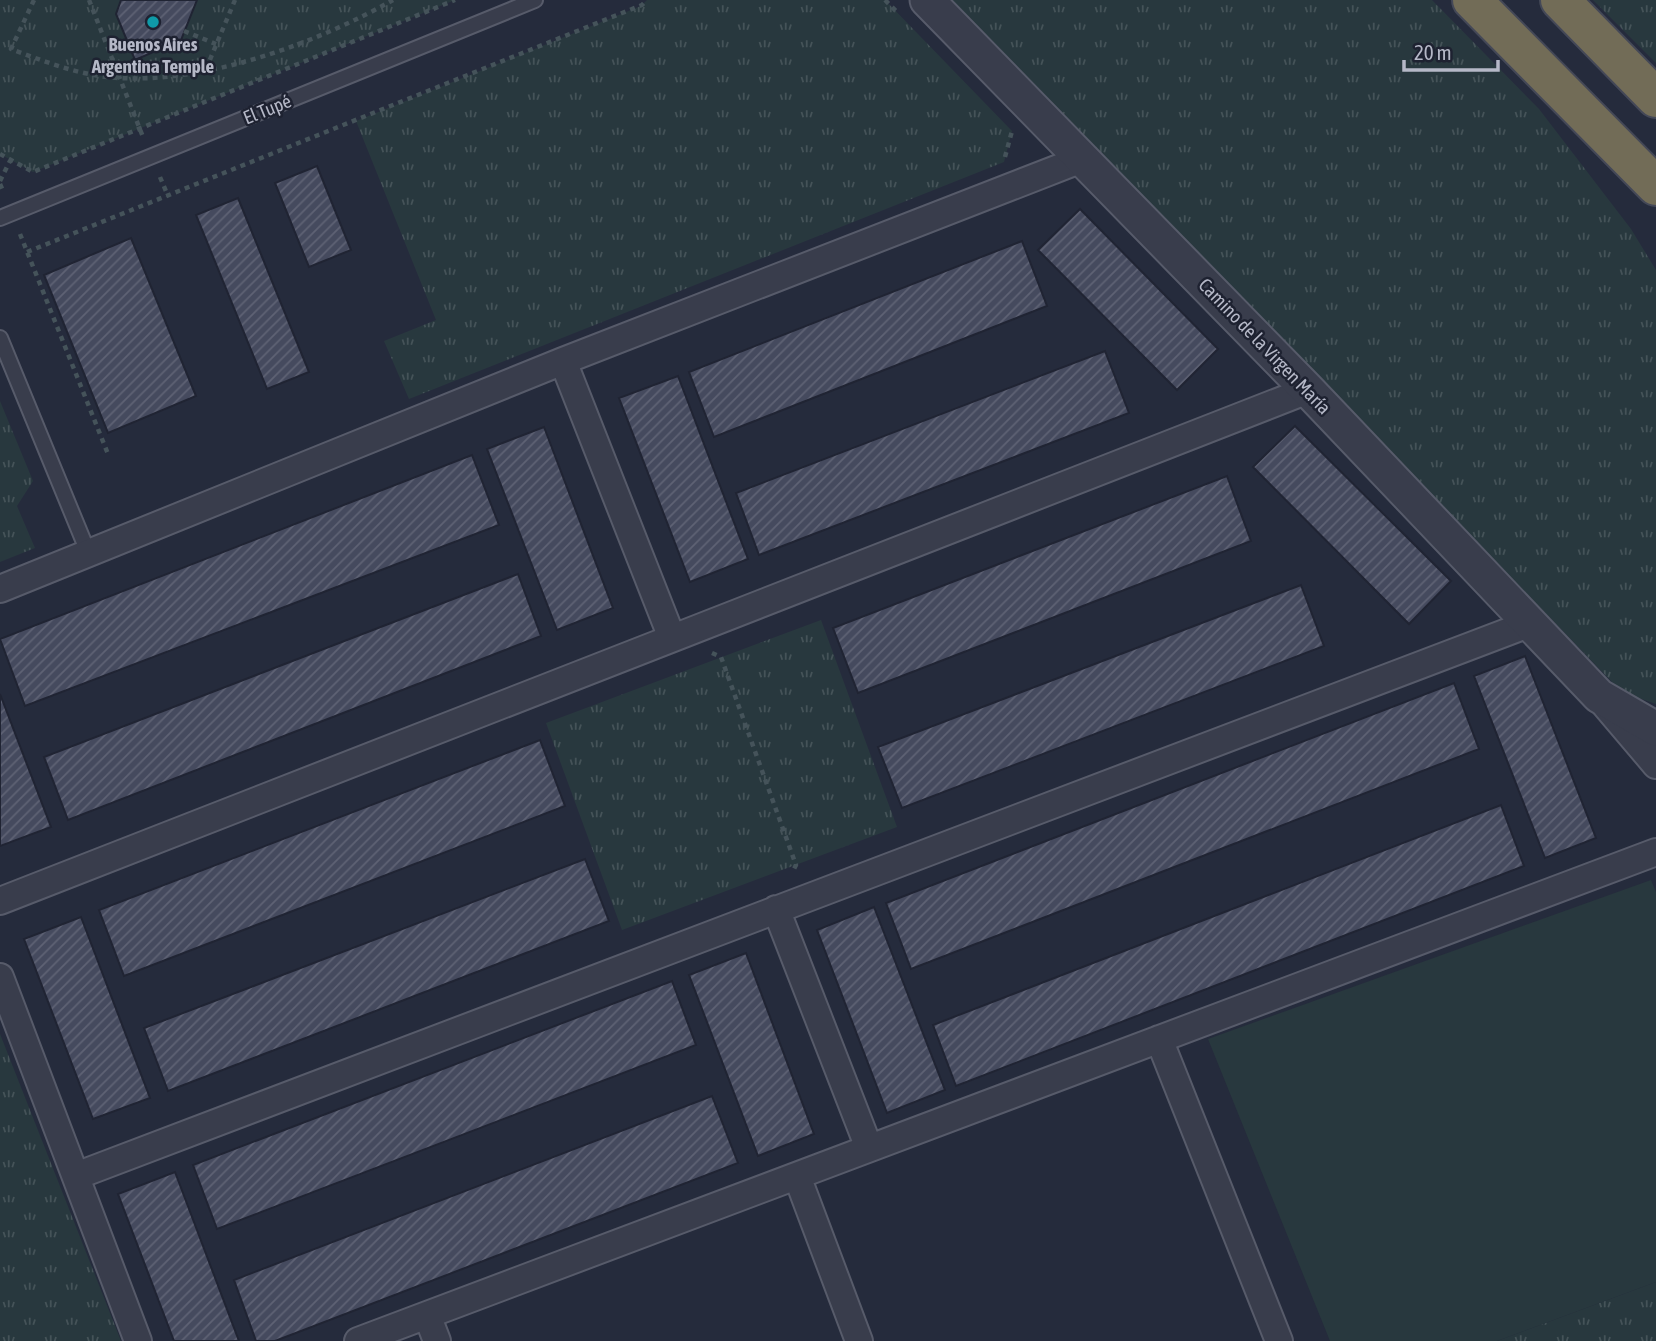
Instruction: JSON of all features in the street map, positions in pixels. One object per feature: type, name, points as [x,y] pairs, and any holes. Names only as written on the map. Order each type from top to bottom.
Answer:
[{"type":"highway","points":[[1472,0],[1656,186]]},
{"type":"highway","points":[[1560,0],[1656,98]]},
{"type":"highway","points":[[1558,88],[1656,209]]},
{"type":"street","name":"Camino de la Virgen María","points":[[915,9],[1082,159],[1531,623],[1599,696],[1656,765]]},
{"type":"street","points":[[0,589],[564,361],[1082,159]]},
{"type":"street","points":[[564,361],[672,638]]},
{"type":"street","points":[[0,901],[1308,390]]},
{"type":"street","points":[[76,1176],[1531,623]]},
{"type":"street","name":"Camino de la Virgen María","points":[[1599,696],[1656,729]]},
{"type":"street","points":[[358,1341],[1656,852]]},
{"type":"street","points":[[776,909],[869,1149]]},
{"type":"street","points":[[0,977],[138,1341]]},
{"type":"street","points":[[1159,1039],[1279,1341]]},
{"type":"street","points":[[797,1176],[859,1341]]},
{"type":"street","points":[[427,1315],[437,1341]]},
{"type":"lane","name":"El Tupé","points":[[6,216],[535,0]]},
{"type":"lane","points":[[0,338],[88,552]]},
{"type":"path","points":[[34,0],[11,49],[65,69],[119,78],[205,69],[281,50],[361,18],[393,0]]},
{"type":"path","points":[[205,69],[235,0]]},
{"type":"path","points":[[0,154],[33,172],[454,0]]},
{"type":"path","points":[[27,253],[616,16],[647,0]]},
{"type":"path","points":[[885,0],[915,9]]},
{"type":"path","points":[[87,1],[140,128]]},
{"type":"path","points":[[184,31],[216,44]]},
{"type":"path","points":[[1003,122],[1012,131],[1004,162]]},
{"type":"path","points":[[10,161],[0,183],[6,216],[27,253],[108,454]]},
{"type":"path","points":[[672,638],[721,657],[796,865],[776,909]]},
{"type":"green space","points":[[0,0],[455,0],[33,172],[0,154]]},
{"type":"green space","points":[[647,0],[885,0],[1012,131],[1004,162],[409,399],[384,341],[436,320],[356,121],[641,6]]},
{"type":"green space","points":[[952,0],[1432,0],[1539,109],[1631,229],[1656,270],[1656,704],[1633,696],[1613,683]]},
{"type":"green space","points":[[1593,0],[1656,0],[1656,63]]},
{"type":"green space","points":[[0,401],[33,481],[17,506],[35,548],[0,562]]},
{"type":"green space","points":[[821,620],[897,827],[622,930],[546,723]]},
{"type":"green space","points":[[1651,880],[1656,892],[1656,1282],[1497,1341],[1330,1341],[1208,1039]]},
{"type":"green space","points":[[0,1034],[121,1341],[0,1341]]},
{"type":"green space","points":[[1656,1282],[1656,1341],[1497,1341]]},
{"type":"building","name":"Buenos Aires Argentina Temple","points":[[121,0],[197,0],[181,40],[135,60],[116,14]]},
{"type":"building","points":[[317,166],[351,250],[309,267],[275,183]]},
{"type":"building","points":[[238,198],[309,372],[267,389],[196,215]]},
{"type":"building","points":[[1080,209],[1218,349],[1177,390],[1038,250]]},
{"type":"building","points":[[131,238],[196,396],[108,433],[44,275]]},
{"type":"building","points":[[1022,241],[1047,306],[714,437],[689,372]]},
{"type":"building","points":[[1105,351],[1129,413],[759,555],[736,493]]},
{"type":"building","points":[[678,376],[748,559],[690,582],[619,398]]},
{"type":"building","points":[[1295,426],[1451,581],[1409,624],[1253,467]]},
{"type":"building","points":[[544,427],[613,608],[557,630],[487,449]]},
{"type":"building","points":[[472,455],[499,525],[25,706],[0,639]]},
{"type":"building","points":[[1227,476],[1251,541],[858,693],[833,628]]},
{"type":"building","points":[[518,574],[541,636],[68,820],[44,757]]},
{"type":"building","points":[[1301,585],[1324,646],[902,808],[878,747]]},
{"type":"building","points":[[1525,656],[1596,838],[1545,858],[1474,676]]},
{"type":"building","points":[[1454,683],[1479,749],[911,969],[886,903]]},
{"type":"building","points":[[0,694],[51,827],[0,846]]},
{"type":"building","points":[[540,740],[565,806],[124,976],[99,910]]},
{"type":"building","points":[[1501,805],[1524,866],[956,1086],[933,1025]]},
{"type":"building","points":[[585,859],[609,921],[168,1091],[144,1028]]},
{"type":"building","points":[[874,907],[945,1090],[887,1113],[817,930]]},
{"type":"building","points":[[81,917],[150,1098],[93,1119],[24,939]]},
{"type":"building","points":[[746,953],[814,1134],[758,1156],[689,975]]},
{"type":"building","points":[[672,981],[696,1045],[217,1229],[193,1165]]},
{"type":"building","points":[[712,1096],[738,1163],[275,1341],[256,1341],[234,1280]]},
{"type":"building","points":[[175,1172],[239,1341],[174,1341],[118,1194]]},
{"type":"place","name":"Buenos Aires Argentina Temple","points":[[153,22]]}]
